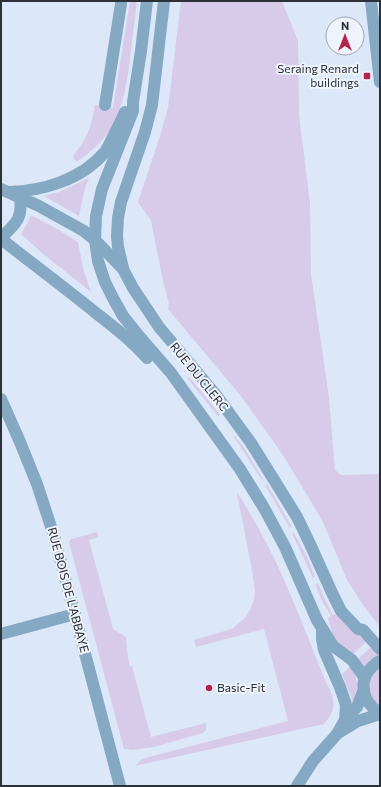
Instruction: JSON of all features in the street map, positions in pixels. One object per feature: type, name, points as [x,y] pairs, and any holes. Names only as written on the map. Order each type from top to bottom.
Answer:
[{"type":"street","points":[[104,105],[121,4],[120,1]]},
{"type":"street","points":[[95,240],[96,216],[102,189],[133,111],[146,1]]},
{"type":"street","points":[[123,269],[118,247],[118,218],[121,202],[152,105],[164,1]]},
{"type":"street","points":[[370,1],[380,82]]},
{"type":"street","points":[[3,192],[24,191],[50,186],[67,179],[93,164],[105,153],[126,109],[133,102]]},
{"type":"street","points":[[3,192],[38,206],[84,231],[95,240]]},
{"type":"street","points":[[1,239],[17,221],[21,208],[20,198]]},
{"type":"street","name":"RUE DU CLERC","points":[[1,239],[140,350],[157,368],[171,373]]},
{"type":"street","name":"RUE DU CLERC","points":[[95,240],[123,269],[136,293],[159,327],[216,395],[251,443],[297,517],[341,611],[358,629],[363,630],[380,649]]},
{"type":"street","name":"RUE DU CLERC","points":[[95,240],[98,261],[105,282],[123,316],[171,373],[230,456],[264,508],[285,547],[317,620],[333,646],[352,660],[364,677]]},
{"type":"street","points":[[1,251],[19,253]]},
{"type":"street","name":"RUE BOIS DE L'ABBAYE","points":[[1,399],[41,495],[54,536],[120,786]]},
{"type":"street","points":[[1,634],[75,614]]},
{"type":"street","points":[[323,628],[322,639],[324,650],[346,705],[345,720]]},
{"type":"street","points":[[380,661],[377,662],[364,677],[365,696],[374,709],[380,713]]},
{"type":"street","points":[[297,786],[313,761],[337,734],[345,720],[357,707],[364,689]]},
{"type":"street","points":[[337,734],[358,721],[380,713]]},
{"type":"shaded area","points":[[130,1],[137,1],[122,104],[108,133],[93,149],[76,162],[73,156],[88,133],[95,105],[113,108]]},
{"type":"shaded area","points":[[181,1],[282,1],[298,41],[299,115],[310,203],[311,274],[329,397],[335,470],[341,475],[380,474],[380,627],[363,605],[347,580],[323,522],[286,460],[240,395],[168,309],[169,304],[151,221],[138,202],[168,108]]},
{"type":"shaded area","points":[[89,178],[85,188],[79,216],[44,196],[59,192]]},
{"type":"shaded area","points":[[31,215],[78,242],[84,272],[91,292],[42,253],[21,234]]},
{"type":"shaded area","points":[[189,377],[220,415],[218,416],[188,379]]},
{"type":"shaded area","points":[[235,436],[245,449],[263,479],[262,480],[234,437]]},
{"type":"shaded area","points":[[267,484],[292,527],[290,528],[265,485]]},
{"type":"shaded area","points":[[237,493],[266,543],[285,582],[331,693],[334,703],[333,708],[324,724],[135,766],[142,759],[288,721],[264,629],[196,647],[194,640],[232,629],[245,618],[254,599],[255,591],[252,570]]},
{"type":"shaded area","points":[[97,532],[98,537],[89,540],[113,629],[126,637],[130,666],[132,666],[151,737],[206,723],[206,730],[203,733],[154,747],[133,750],[124,749],[69,542],[71,539]]},
{"type":"shaded area","points":[[292,533],[294,533],[307,557],[315,577],[313,578]]},
{"type":"shaded area","points":[[318,583],[333,615],[336,614],[366,642],[352,655],[342,648],[333,637],[328,618],[331,616],[322,601],[315,584]]},
{"type":"shaded area","points":[[371,647],[379,655],[370,660],[363,669],[358,659]]},
{"type":"shaded area","points":[[351,666],[356,676],[357,689],[351,705],[348,701],[352,699],[342,674]]},
{"type":"shaded area","points":[[380,668],[380,706],[371,696],[369,683],[370,678]]},
{"type":"place","name":"Seraing Renard buildings","points":[[367,76]]},
{"type":"place","name":"Basic-Fit","points":[[209,688]]}]
